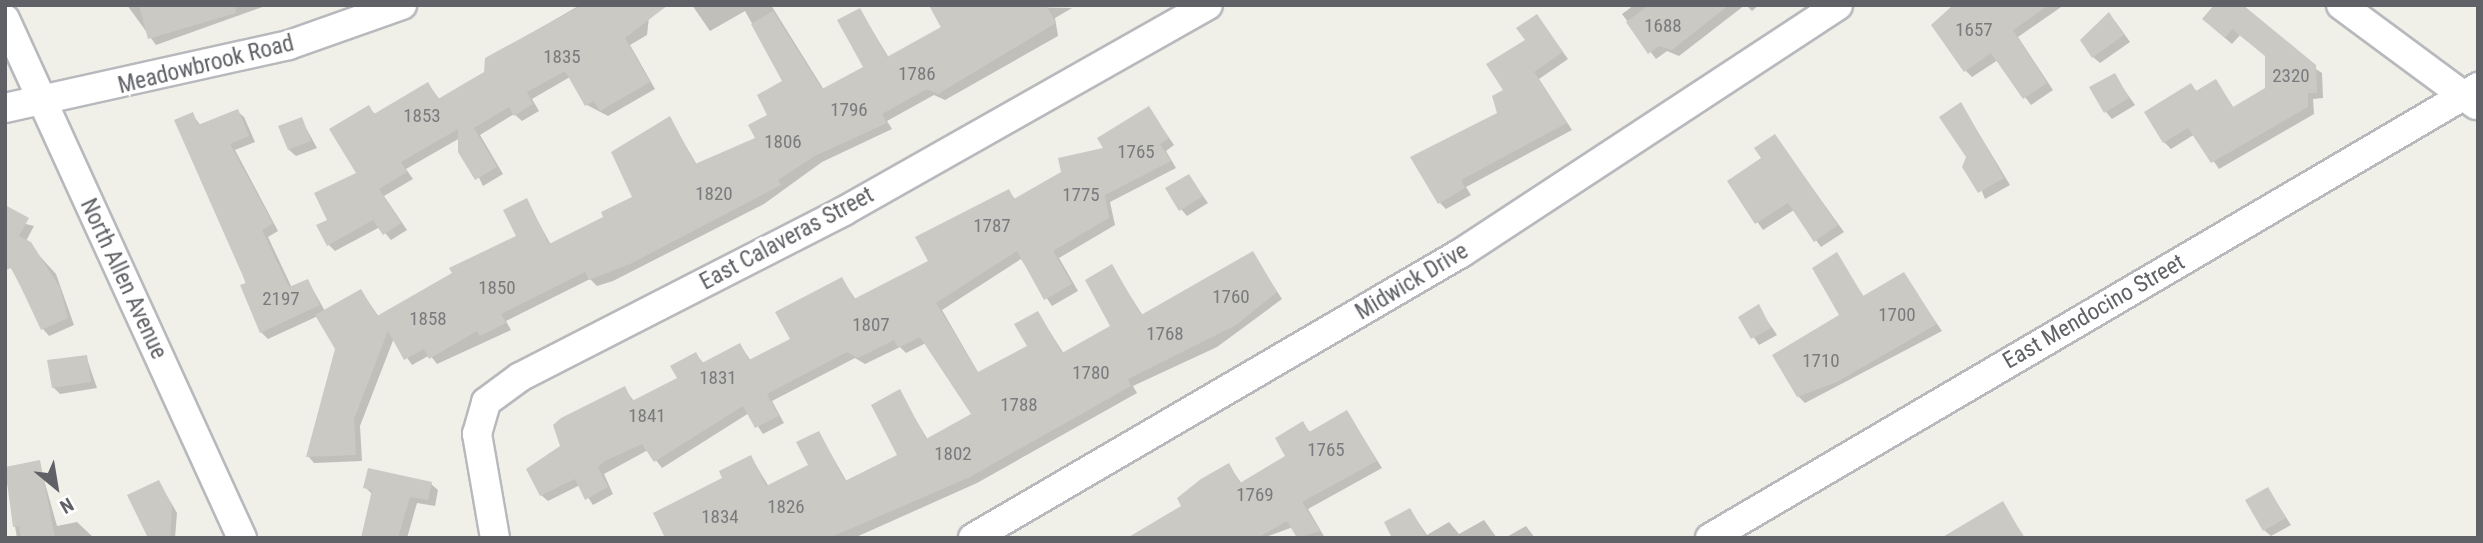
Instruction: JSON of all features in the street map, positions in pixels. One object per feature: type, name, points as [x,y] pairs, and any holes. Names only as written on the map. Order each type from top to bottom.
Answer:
[{"type":"street","name":"Meadowbrook Road","points":[[5,108],[43,104],[289,45],[402,5]]},
{"type":"street","name":"East Calaveras Street","points":[[495,538],[477,434],[486,402],[520,377],[844,211],[1208,5]]},
{"type":"street","name":"Midwick Drive","points":[[972,538],[1461,253],[1838,5]]},
{"type":"street","points":[[2341,5],[2474,96]]},
{"type":"street","name":"North Allen Avenue","points":[[5,19],[242,538]]},
{"type":"street","name":"East Mendocino Street","points":[[1710,538],[2474,96]]},
{"type":"building","points":[[139,5],[235,5],[236,13],[148,39]]},
{"type":"building","points":[[582,5],[668,5],[625,38],[650,82],[600,111],[594,101],[585,106],[565,71],[527,92],[533,104],[514,116],[509,107],[474,128],[497,167],[475,180],[458,152],[458,129],[401,162],[407,172],[379,189],[401,223],[383,235],[373,220],[327,246],[316,225],[327,220],[314,193],[356,173],[329,129],[369,105],[374,114],[428,82],[438,99],[484,72],[485,58]]},
{"type":"building","points":[[929,5],[1046,5],[1056,23],[938,94],[927,89],[882,114],[887,123],[815,156],[778,180],[781,185],[630,264],[589,280],[585,272],[501,314],[506,323],[480,336],[477,331],[429,359],[424,349],[404,360],[388,331],[354,419],[356,455],[306,457],[335,349],[315,315],[361,289],[377,316],[452,273],[449,268],[516,236],[503,210],[527,198],[549,244],[603,217],[601,212],[632,197],[611,152],[670,116],[695,164],[755,138],[748,125],[767,115],[757,95],[782,81],[751,24],[773,11],[822,89],[863,67],[837,20],[860,8],[887,57],[941,27]]},
{"type":"building","points":[[1649,5],[1729,5],[1672,50],[1659,46],[1648,54],[1626,22]]},
{"type":"building","points":[[1953,5],[2049,5],[2013,30],[2047,83],[2023,99],[1991,53],[1964,72],[1931,25]]},
{"type":"building","points":[[2214,5],[2243,5],[2316,65],[2317,93],[2308,93],[2308,107],[2211,163],[2188,128],[2163,143],[2144,112],[2191,83],[2196,91],[2216,79],[2233,107],[2265,88],[2265,56],[2232,29],[2225,38],[2202,19]]},
{"type":"building","points":[[2109,12],[2124,35],[2092,58],[2080,40]]},
{"type":"building","points":[[1537,14],[1563,52],[1534,72],[1567,123],[1461,180],[1465,188],[1438,204],[1410,157],[1497,113],[1492,96],[1503,90],[1486,64],[1525,40],[1516,28]]},
{"type":"building","points":[[2115,73],[2129,98],[2104,113],[2089,87]]},
{"type":"building","points":[[1961,102],[2004,178],[1978,193],[1962,167],[1966,157],[1939,117]]},
{"type":"building","points":[[1149,106],[1169,138],[1160,144],[1171,161],[1105,195],[1109,218],[1053,251],[1072,284],[1044,300],[1017,251],[936,303],[978,372],[1027,346],[1014,324],[1038,311],[1062,353],[1110,326],[1085,280],[1112,264],[1141,315],[1253,251],[1277,292],[1236,325],[1128,379],[1131,386],[970,477],[829,538],[665,538],[653,513],[722,478],[719,471],[751,455],[766,486],[808,465],[796,442],[819,431],[845,481],[897,455],[871,405],[900,389],[926,439],[971,414],[920,337],[898,348],[894,340],[858,358],[847,352],[767,394],[779,416],[755,428],[743,406],[654,462],[642,444],[605,461],[598,467],[608,487],[585,500],[575,479],[540,496],[526,469],[560,446],[553,425],[561,418],[625,386],[632,401],[677,378],[670,366],[696,352],[702,363],[740,343],[749,360],[790,339],[775,312],[842,277],[854,299],[928,261],[915,237],[1009,189],[1014,199],[1061,172],[1058,158],[1103,148],[1097,138]]},
{"type":"building","points":[[238,109],[249,136],[230,144],[273,224],[262,230],[289,287],[308,279],[320,305],[260,333],[240,285],[246,283],[174,120],[193,112],[198,125]]},
{"type":"building","points":[[302,117],[311,141],[288,150],[278,126]]},
{"type":"building","points":[[1775,134],[1838,225],[1814,242],[1788,203],[1755,224],[1727,181],[1761,158],[1754,148]]},
{"type":"building","points":[[1189,174],[1203,196],[1179,211],[1165,188]]},
{"type":"building","points":[[5,205],[29,218],[19,236],[31,242],[60,288],[68,318],[41,330],[12,268],[5,270]]},
{"type":"building","points":[[1837,252],[1863,296],[1904,272],[1937,324],[1837,382],[1797,397],[1772,355],[1839,315],[1812,268]]},
{"type":"building","points":[[1759,304],[1771,328],[1751,339],[1738,317]]},
{"type":"building","points":[[87,355],[91,382],[52,388],[47,360]]},
{"type":"building","points":[[1347,410],[1377,461],[1302,502],[1320,531],[1297,538],[1287,521],[1257,538],[1127,538],[1181,506],[1177,498],[1201,479],[1229,463],[1240,483],[1285,456],[1275,438],[1303,421],[1309,432]]},
{"type":"building","points":[[40,460],[55,538],[21,538],[19,526],[13,527],[5,467]]},
{"type":"building","points":[[368,468],[432,482],[428,500],[410,497],[398,538],[361,538],[372,490],[363,488]]},
{"type":"building","points":[[159,480],[172,506],[170,538],[148,538],[127,495]]},
{"type":"building","points":[[2268,487],[2286,518],[2263,531],[2245,500]]},
{"type":"building","points":[[2003,501],[2024,538],[1941,538]]},
{"type":"building","points":[[1410,508],[1427,538],[1392,538],[1384,522]]}]
